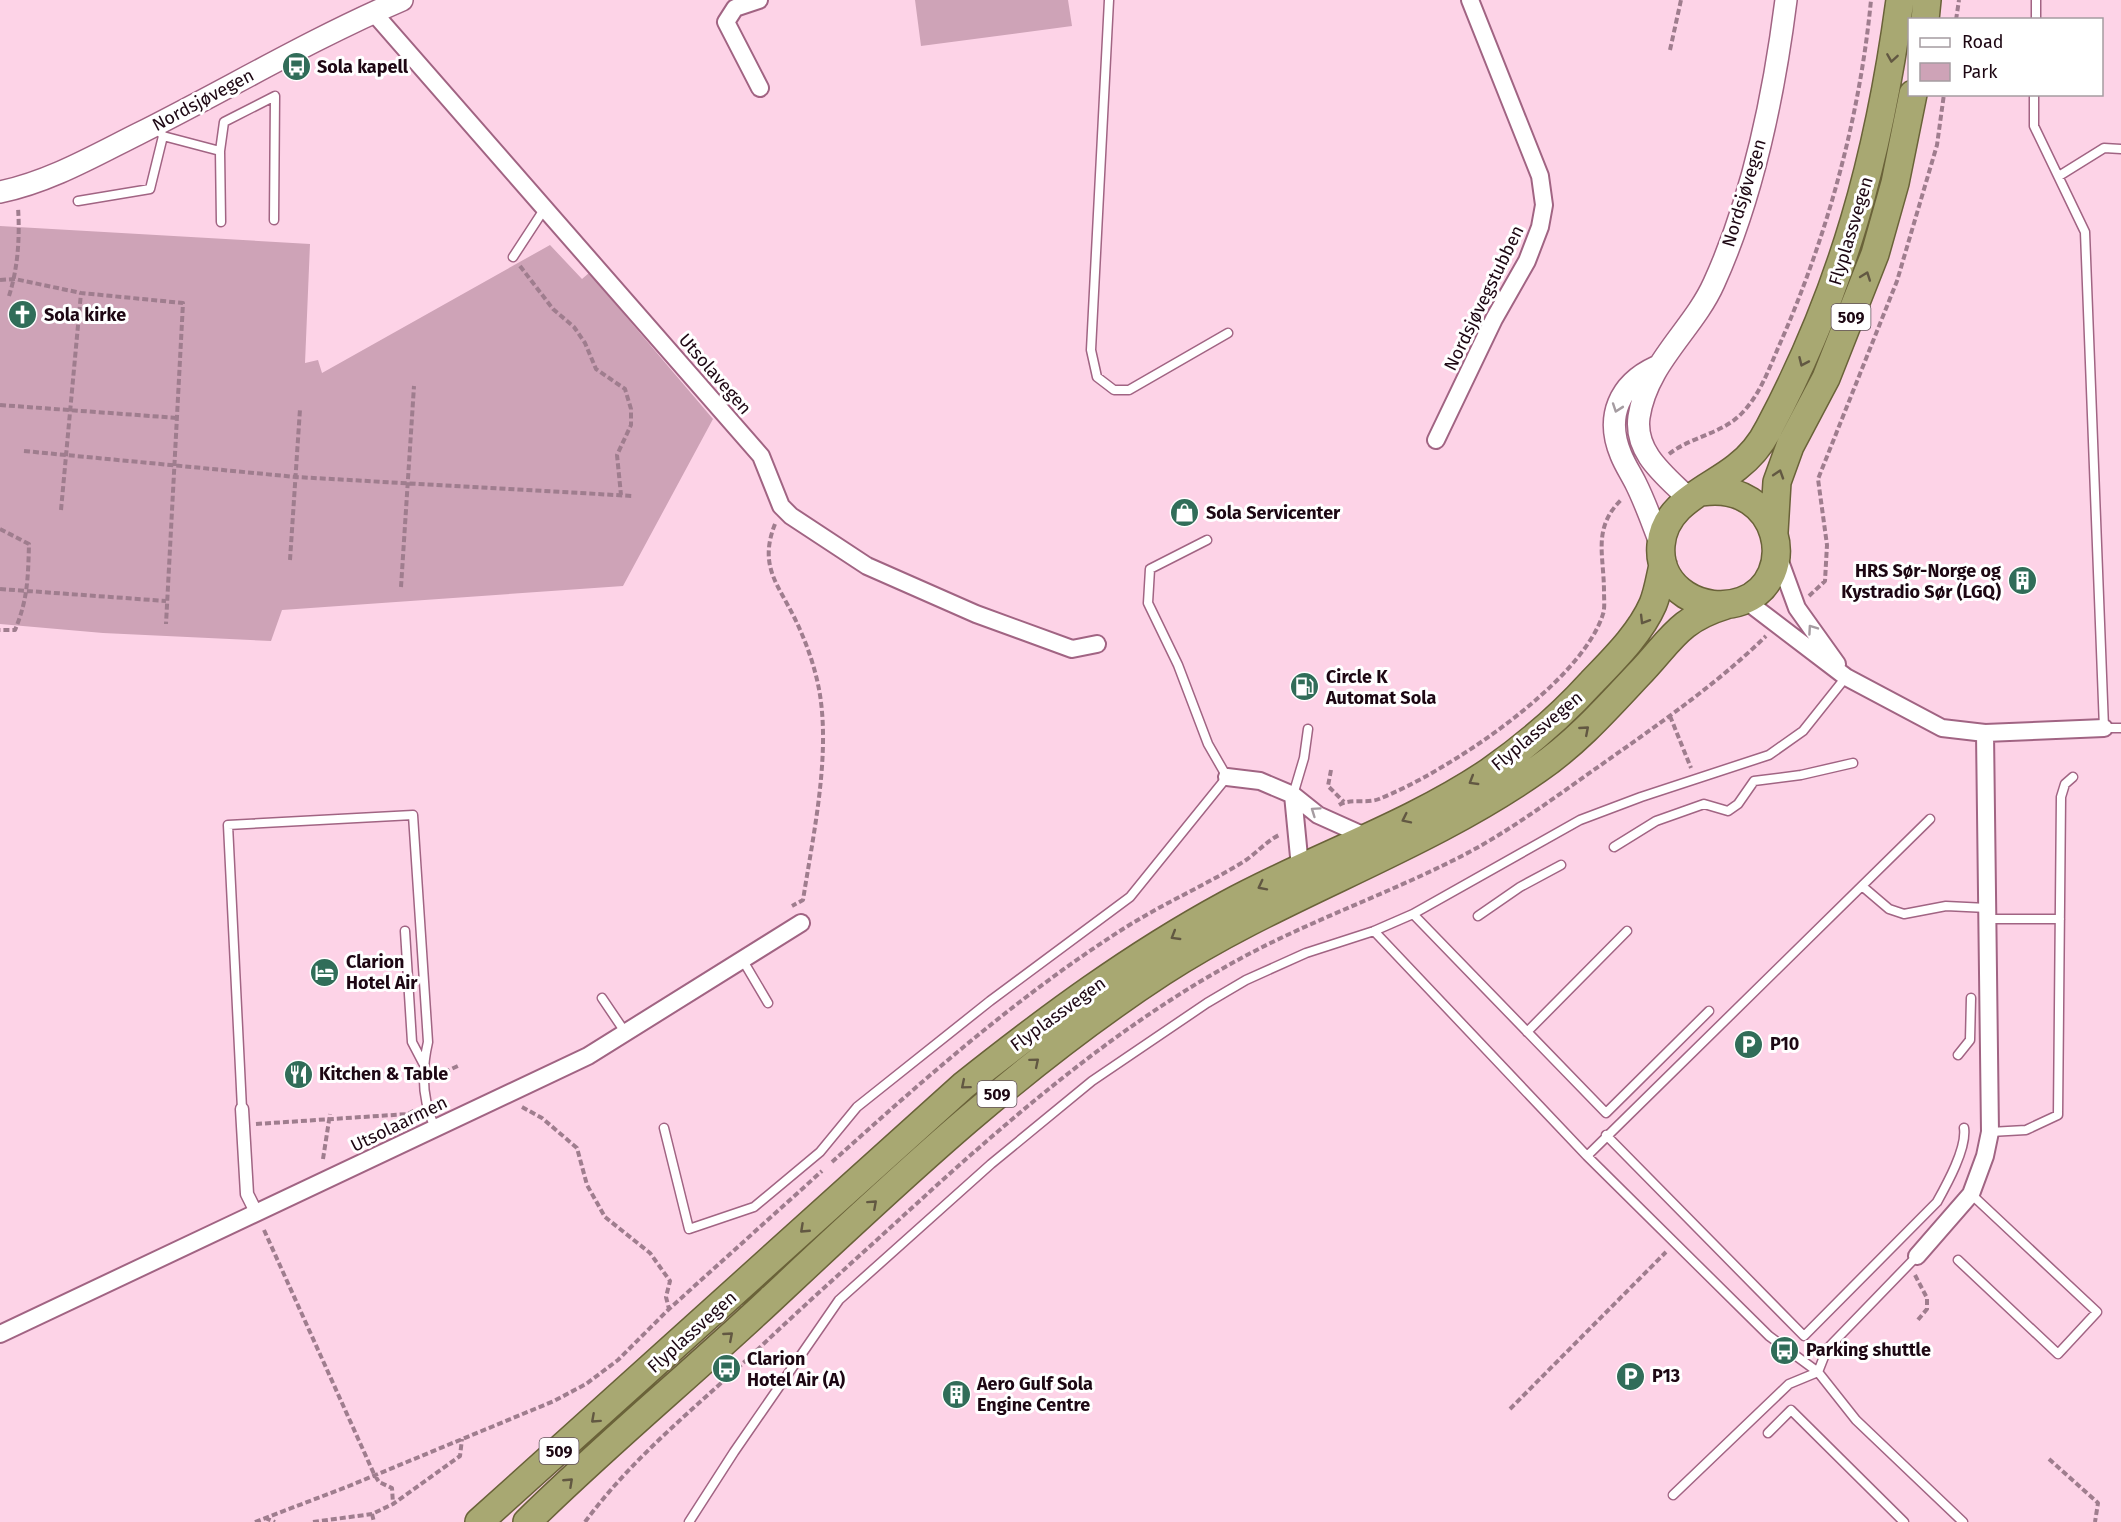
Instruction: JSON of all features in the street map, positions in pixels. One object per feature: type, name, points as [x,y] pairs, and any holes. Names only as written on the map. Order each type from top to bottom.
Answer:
[{"type":"highway","name":"Flyplassvegen","points":[[479,1522],[973,1078],[1090,988],[1225,906],[1299,867],[1417,813],[1488,772],[1527,744],[1574,702],[1638,628],[1653,605],[1665,525],[1676,509],[1737,467],[1766,434],[1801,366],[1826,308],[1849,245],[1868,177],[1882,116],[1900,0]]},
{"type":"highway","points":[[1925,18],[1927,0]]},
{"type":"highway","name":"Flyplassvegen","points":[[527,1522],[925,1156],[1046,1053],[1165,970],[1236,928],[1306,892],[1453,823],[1540,768],[1590,725],[1680,628],[1699,613],[1735,603],[1761,588],[1772,571],[1777,482],[1790,446],[1826,378],[1875,254],[1895,183],[1913,96]]},
{"type":"highway","points":[[1696,496],[1732,492],[1750,500],[1765,513],[1775,541]]},
{"type":"highway","points":[[1662,555],[1672,583],[1687,597],[1706,604],[1735,603]]},
{"type":"street","name":"Nordsjøvegen","points":[[8,190],[76,165],[159,130],[373,12],[402,0]]},
{"type":"street","points":[[759,0],[735,8],[726,22],[760,88]]},
{"type":"street","name":"Nordsjøvegstubben","points":[[1436,440],[1494,319],[1527,261],[1540,227],[1544,205],[1540,176],[1470,0]]},
{"type":"street","name":"Nordsjøvegen","points":[[1696,496],[1642,447],[1639,418],[1656,367],[1701,309],[1732,237],[1763,129],[1786,0]]},
{"type":"street","name":"Utsolavegen","points":[[373,12],[761,456],[781,506],[821,538],[867,566],[976,614],[1072,649],[1097,644]]},
{"type":"street","name":"Nordsjøvegen","points":[[1656,367],[1637,376],[1622,396],[1614,417],[1615,439],[1621,457],[1637,485],[1662,555]]},
{"type":"street","points":[[1775,541],[1797,608],[1846,677]]},
{"type":"street","points":[[1735,603],[1846,677],[1942,728],[1985,734],[2113,728]]},
{"type":"street","points":[[1913,1260],[1971,1194],[1985,1156],[1990,1132],[1985,734]]},
{"type":"street","points":[[1227,777],[1260,781],[1293,795],[1318,815],[1367,837]]},
{"type":"street","points":[[1293,795],[1299,867]]},
{"type":"street","name":"Utsolaarmen","points":[[0,1334],[588,1056],[801,923]]},
{"type":"street","points":[[242,1109],[247,1194],[257,1214]]},
{"type":"lane","points":[[1109,0],[1091,350],[1097,377],[1114,390],[1129,390],[1228,333]]},
{"type":"lane","points":[[2036,0],[2036,18]]},
{"type":"lane","points":[[221,222],[220,152],[224,122],[275,96],[274,220]]},
{"type":"lane","points":[[2034,96],[2034,126],[2085,232],[2113,728]]},
{"type":"lane","points":[[78,201],[150,189],[159,130],[220,152]]},
{"type":"lane","points":[[2059,176],[2104,148],[2121,149]]},
{"type":"lane","points":[[513,257],[545,208]]},
{"type":"lane","points":[[664,1128],[689,1229],[754,1207],[820,1152],[856,1107],[990,1001],[1130,897],[1227,777],[1208,744],[1178,665],[1148,603],[1150,569],[1207,540]]},
{"type":"lane","points":[[689,1522],[734,1452],[839,1300],[991,1164],[1092,1081],[1246,980],[1306,953],[1374,931],[1413,914],[1580,820],[1641,797],[1769,755],[1803,731],[1846,677]]},
{"type":"lane","points":[[1293,795],[1304,758],[1308,729]]},
{"type":"lane","points":[[1614,847],[1656,821],[1704,804],[1728,811],[1738,804],[1754,781],[1801,775],[1853,762]]},
{"type":"lane","points":[[1990,1132],[2026,1130],[2058,1116],[2061,797],[2065,784],[2073,777]]},
{"type":"lane","points":[[242,1109],[228,825],[413,815],[428,1042],[423,1063],[423,1082],[426,1104],[435,1128]]},
{"type":"lane","points":[[1587,1156],[1930,819]]},
{"type":"lane","points":[[1478,916],[1520,886],[1561,865]]},
{"type":"lane","points":[[1862,886],[1889,909],[1904,914],[1946,906],[1987,913],[2060,919]]},
{"type":"lane","points":[[1413,914],[1606,1113],[1709,1011]]},
{"type":"lane","points":[[405,931],[412,1042],[423,1063]]},
{"type":"lane","points":[[1374,931],[1587,1156],[1769,1336],[1818,1372],[1856,1420],[1963,1522]]},
{"type":"lane","points":[[1527,1032],[1627,931]]},
{"type":"lane","points":[[742,959],[768,1002]]},
{"type":"lane","points":[[602,998],[625,1032]]},
{"type":"lane","points":[[1958,1055],[1970,1040],[1971,998]]},
{"type":"lane","points":[[1606,1135],[1804,1336],[1937,1202],[1949,1180],[1965,1136],[1964,1128]]},
{"type":"lane","points":[[1958,1260],[2058,1354],[2097,1312],[1971,1194]]},
{"type":"lane","points":[[1673,1495],[1789,1384],[1818,1372],[1827,1349],[1913,1260]]},
{"type":"lane","points":[[1768,1433],[1791,1410],[1901,1521]]},
{"type":"path","points":[[1670,50],[1681,0]]},
{"type":"path","points":[[1666,457],[1686,442],[1708,435],[1734,421],[1748,407],[1770,366],[1805,281],[1835,188],[1855,103],[1871,0]]},
{"type":"path","points":[[1956,18],[1959,0]]},
{"type":"path","points":[[8,190],[20,230],[15,279],[9,296]]},
{"type":"path","points":[[513,257],[553,309],[574,327],[585,343],[596,369],[625,389],[631,409],[631,424],[617,455],[621,495]]},
{"type":"path","points":[[0,280],[15,279],[81,293],[183,303],[176,465],[165,624]]},
{"type":"path","points":[[61,510],[81,293]]},
{"type":"path","points":[[401,587],[414,386]]},
{"type":"path","points":[[0,405],[178,418]]},
{"type":"path","points":[[290,560],[300,409]]},
{"type":"path","points":[[24,451],[297,477],[633,496]]},
{"type":"path","points":[[1336,806],[1344,802],[1377,800],[1458,759],[1533,704],[1588,645],[1604,613],[1600,541],[1610,510],[1630,492]]},
{"type":"path","points":[[781,506],[772,530],[769,559],[773,581],[796,621],[812,662],[820,696],[819,786],[803,900]]},
{"type":"path","points":[[0,529],[29,544],[28,592],[15,630],[0,630]]},
{"type":"path","points":[[0,589],[166,601]]},
{"type":"path","points":[[1331,770],[1328,786],[1344,802]]},
{"type":"path","points":[[255,1522],[350,1486],[374,1474],[554,1401],[586,1384],[618,1360],[669,1309],[938,1066],[1072,963],[1125,928],[1245,861],[1264,843],[1286,831]]},
{"type":"path","points":[[423,1082],[460,1065]]},
{"type":"path","points":[[243,1125],[331,1116],[408,1114],[426,1104]]},
{"type":"path","points":[[522,1107],[542,1119],[577,1148],[587,1185],[605,1217],[650,1253],[670,1281],[666,1297],[669,1309]]},
{"type":"path","points":[[323,1159],[331,1116]]},
{"type":"path","points":[[264,1230],[374,1474],[379,1482],[392,1488],[393,1504]]},
{"type":"path","points":[[1658,1244],[1674,1259]]},
{"type":"path","points":[[1510,1409],[1666,1251]]},
{"type":"path","points":[[1913,1260],[1927,1298],[1928,1309],[1917,1321]]},
{"type":"path","points":[[313,1522],[372,1514],[393,1504],[460,1456],[462,1439]]},
{"type":"path","points":[[2049,1459],[2098,1503],[2095,1522]]},
{"type":"path","points":[[372,1514],[374,1522]]},
{"type":"path","points":[[264,1518],[275,1522]]},
{"type":"green space","points":[[915,0],[1068,0],[1072,26],[921,46]]},
{"type":"green space","points":[[0,226],[310,244],[305,363],[318,360],[322,373],[550,245],[582,279],[589,273],[713,419],[623,586],[282,610],[271,641],[103,633],[0,624]]},
{"type":"place","name":"Sola kapell","points":[[296,67]]},
{"type":"place","name":"Sola kirke","points":[[23,315]]},
{"type":"place","name":"Sola Servicenter","points":[[1185,513]]},
{"type":"place","name":"HRS Sør-Norge og Kystradio Sør (LGQ)","points":[[2022,581]]},
{"type":"place","name":"Circle K Automat Sola","points":[[1305,687]]},
{"type":"place","name":"Clarion Hotel Air","points":[[325,972]]},
{"type":"place","name":"P10","points":[[1749,1044]]},
{"type":"place","name":"Kitchen & Table","points":[[298,1074]]},
{"type":"place","name":"Parking shuttle","points":[[1785,1350]]},
{"type":"place","name":"Clarion Hotel Air (A)","points":[[726,1369]]},
{"type":"place","name":"P13","points":[[1631,1376]]},
{"type":"place","name":"Aero Gulf Sola Engine Centre","points":[[956,1394]]}]
